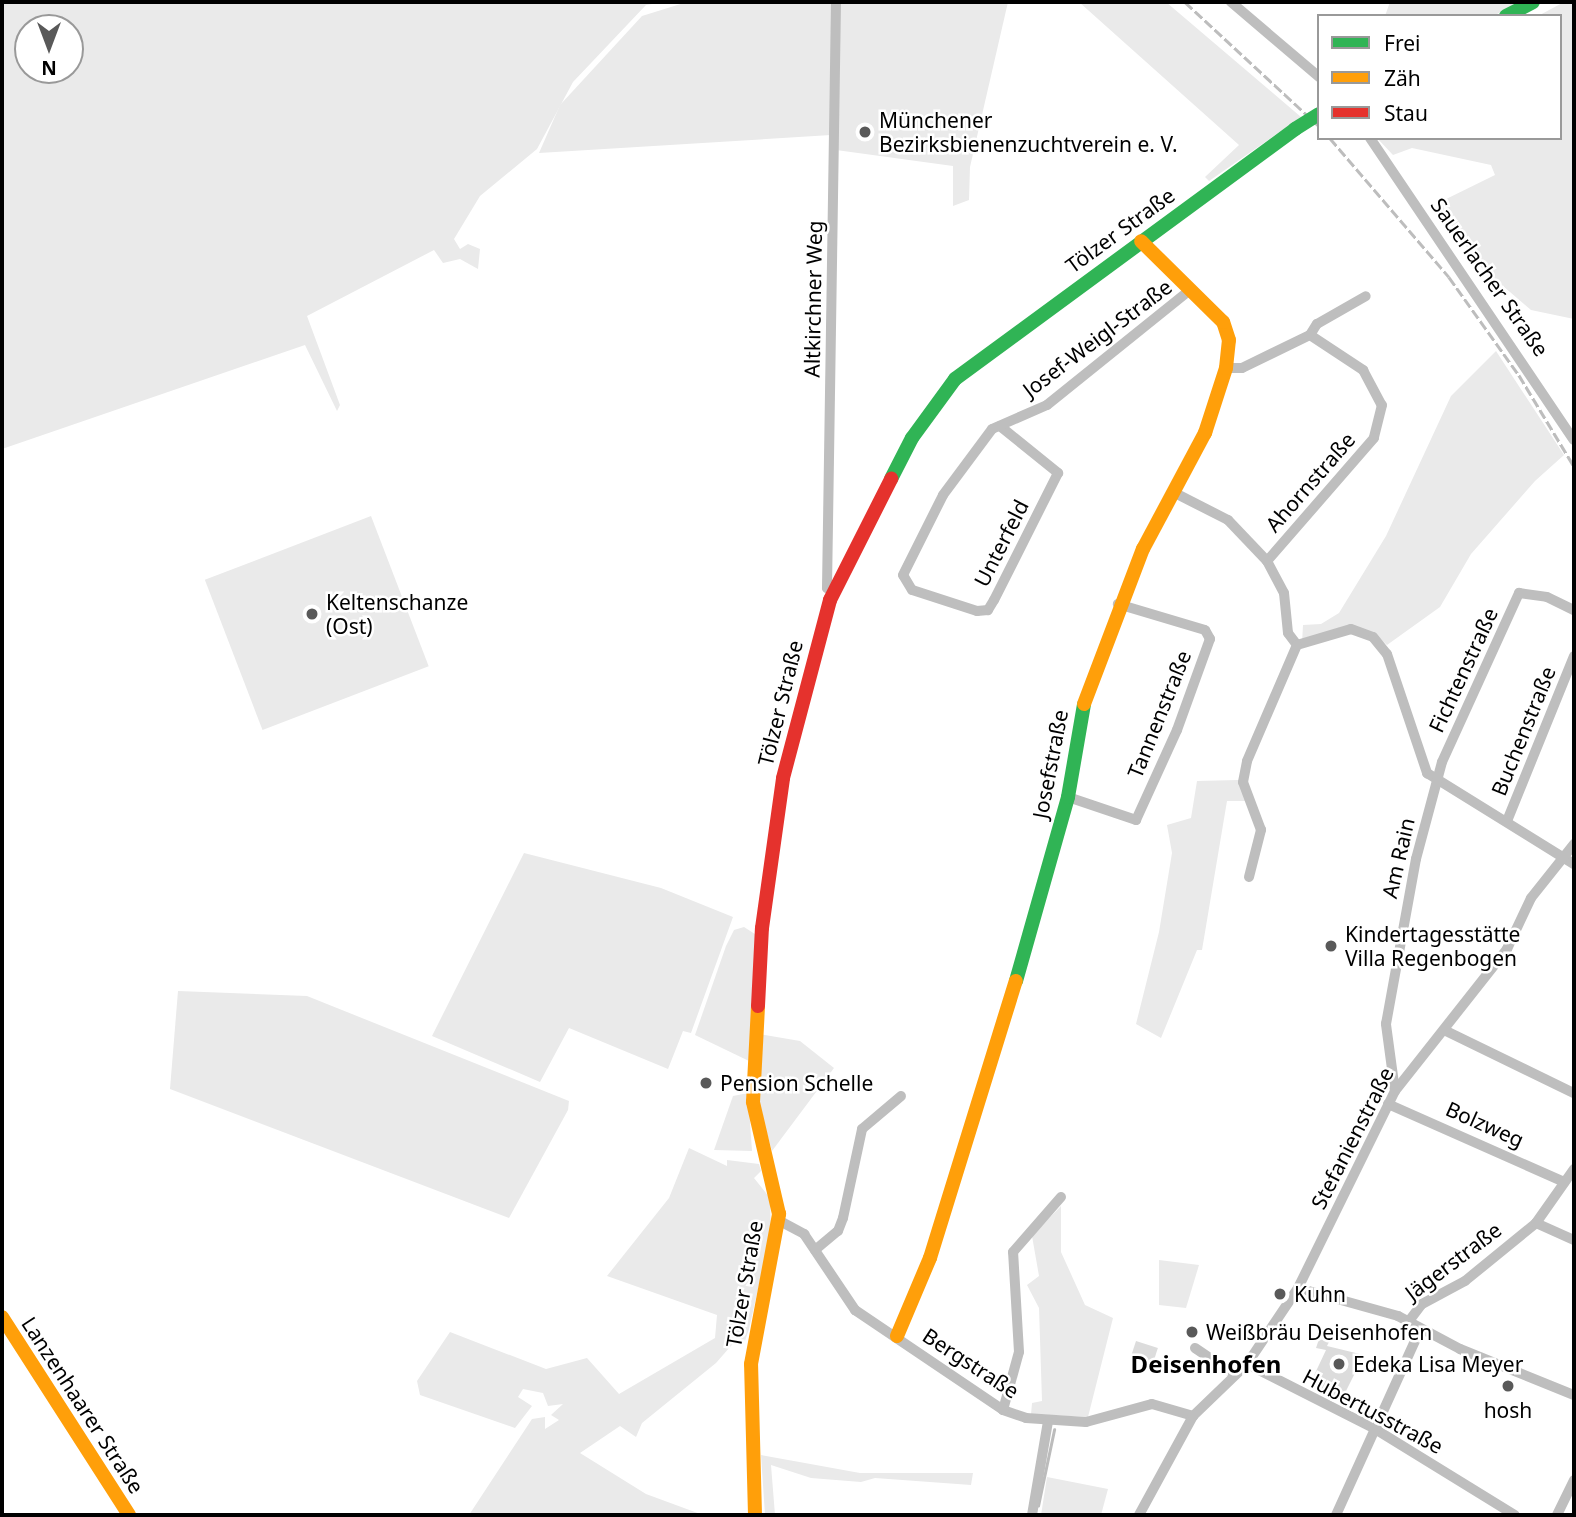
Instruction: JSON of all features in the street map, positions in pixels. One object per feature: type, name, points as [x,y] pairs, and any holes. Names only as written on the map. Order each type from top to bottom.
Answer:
[{"type":"main road","points":[[1510,14],[1533,2]]},
{"type":"main road","name":"Tölzer Straße","points":[[755,1515],[750,1375],[778,1220],[752,1080],[763,917],[786,765],[833,593],[912,438],[941,395],[970,366],[1317,115]]},
{"type":"main road","name":"Josefstraße","points":[[897,1336],[959,1172],[1068,797],[1080,720],[1118,604],[1205,433],[1226,368],[1228,330],[1141,241]]},
{"type":"main road","name":"Lanzenhaarer Straße","points":[[2,1317],[129,1515]]},
{"type":"street","name":"Altkirchner Weg","points":[[833,593],[827,588],[836,2]]},
{"type":"street","points":[[1231,2],[1317,75]]},
{"type":"street","name":"Sauerlacher Straße","points":[[1371,140],[1574,440]]},
{"type":"street","name":"Josef-Weigl-Straße","points":[[903,575],[943,495],[984,436],[1047,405],[1190,290]]},
{"type":"street","points":[[1226,368],[1242,368],[1310,335],[1317,324],[1366,296]]},
{"type":"street","name":"Ahornstraße","points":[[1267,561],[1374,438],[1382,419],[1380,396],[1369,377],[1310,335]]},
{"type":"street","name":"Unterfeld","points":[[903,575],[912,590],[966,609],[983,612],[994,600],[1058,473],[1000,426]]},
{"type":"street","points":[[1173,492],[1228,520],[1267,561],[1284,593],[1288,633],[1297,645]]},
{"type":"street","name":"Fichtenstraße","points":[[1437,783],[1442,762],[1519,593],[1547,597],[1574,610]]},
{"type":"street","name":"Tannenstraße","points":[[1068,797],[1136,820],[1177,730],[1210,639],[1205,630],[1118,604]]},
{"type":"street","points":[[1249,877],[1261,830],[1243,782],[1259,723],[1297,645],[1351,629],[1380,643],[1419,760],[1437,783],[1565,855],[1574,864]]},
{"type":"street","name":"Buchenstraße","points":[[1507,821],[1574,656]]},
{"type":"street","name":"Fichtenstraße","points":[[1419,760],[1442,762]]},
{"type":"street","name":"Am Rain","points":[[1395,1091],[1387,1066],[1386,1024],[1396,963],[1437,783]]},
{"type":"street","name":"Stefanienstraße","points":[[1139,1515],[1193,1416],[1247,1364],[1298,1288],[1388,1104],[1409,1069],[1444,1030],[1507,948],[1531,898],[1574,844]]},
{"type":"street","points":[[1444,1030],[1574,1093]]},
{"type":"street","points":[[1387,1066],[1409,1069]]},
{"type":"street","points":[[815,1250],[838,1231],[862,1129],[901,1096]]},
{"type":"street","name":"Bolzweg","points":[[1388,1104],[1564,1182]]},
{"type":"street","name":"Jägerstraße","points":[[1409,1321],[1422,1304],[1486,1265],[1536,1223],[1574,1169]]},
{"type":"street","points":[[1003,1410],[1019,1352],[1013,1252],[1061,1197]]},
{"type":"street","name":"Bergstraße","points":[[778,1220],[797,1227],[855,1310],[1003,1410],[1048,1421],[1098,1421],[1152,1404],[1193,1416]]},
{"type":"street","points":[[1536,1223],[1574,1240]]},
{"type":"street","points":[[1298,1288],[1409,1321],[1420,1330],[1574,1395]]},
{"type":"street","points":[[1336,1515],[1420,1330]]},
{"type":"street","points":[[1195,1348],[1235,1375]]},
{"type":"street","name":"Hubertusstraße","points":[[1247,1364],[1375,1429],[1515,1515]]},
{"type":"street","points":[[1032,1515],[1048,1421]]},
{"type":"street","points":[[1557,1515],[1574,1480]]},
{"type":"shaded area","points":[[2,2],[665,2],[646,5],[573,82],[537,149],[480,196],[454,239],[460,249],[468,244],[480,249],[478,269],[460,259],[443,263],[434,250],[307,316],[340,405],[337,411],[305,345],[2,449]]},
{"type":"shaded area","points":[[687,2],[832,2],[831,135],[539,153],[560,105],[642,16]]},
{"type":"shaded area","points":[[840,2],[1008,2],[970,167],[969,200],[953,206],[953,166],[836,150]]},
{"type":"shaded area","points":[[1079,2],[1166,2],[1301,117],[1209,181],[1205,177],[1239,145]]},
{"type":"shaded area","points":[[1390,2],[1521,2],[1497,14],[1386,14]]},
{"type":"shaded area","points":[[1564,2],[1574,2],[1574,319],[1531,310],[1482,268],[1436,204],[1495,175],[1491,165],[1412,148],[1393,155],[1379,140],[1562,140],[1562,14],[1542,14]]},
{"type":"shaded area","points":[[1496,351],[1564,455],[1535,481],[1471,554],[1440,607],[1387,645],[1374,633],[1350,626],[1302,643],[1303,625],[1321,624],[1339,613],[1386,536],[1451,396]]},
{"type":"shaded area","points":[[371,516],[429,666],[263,730],[205,580]]},
{"type":"shaded area","points":[[1238,780],[1247,801],[1227,801],[1202,950],[1197,950],[1161,1038],[1136,1024],[1159,932],[1172,853],[1167,825],[1191,818],[1197,781]]},
{"type":"shaded area","points":[[524,853],[661,888],[733,917],[691,1033],[683,1031],[668,1069],[569,1028],[540,1082],[432,1036]]},
{"type":"shaded area","points":[[744,927],[758,936],[749,1061],[695,1035],[726,946],[734,930]]},
{"type":"shaded area","points":[[178,991],[307,996],[569,1101],[568,1110],[509,1218],[170,1089]]},
{"type":"shaded area","points":[[759,1034],[800,1041],[834,1068],[772,1151],[756,1095]]},
{"type":"shaded area","points":[[748,1093],[752,1151],[714,1150],[733,1096]]},
{"type":"shaded area","points":[[689,1148],[727,1166],[727,1160],[759,1164],[761,1171],[754,1178],[770,1198],[771,1232],[745,1341],[737,1339],[716,1363],[642,1423],[636,1437],[620,1426],[580,1453],[646,1494],[703,1515],[469,1515],[532,1419],[545,1417],[545,1429],[559,1420],[551,1415],[563,1404],[548,1406],[543,1393],[523,1389],[518,1397],[532,1406],[515,1428],[420,1395],[417,1381],[450,1332],[546,1369],[587,1358],[619,1394],[715,1338],[717,1315],[607,1276],[669,1198]]},
{"type":"shaded area","points":[[1061,1206],[1061,1252],[1085,1305],[1113,1318],[1088,1417],[1031,1414],[1032,1403],[1042,1401],[1039,1308],[1027,1285],[1039,1276],[1032,1236]]},
{"type":"shaded area","points":[[1159,1260],[1199,1265],[1186,1308],[1159,1305]]},
{"type":"shaded area","points":[[761,1455],[860,1473],[973,1473],[971,1485],[875,1478],[861,1482],[811,1478],[771,1465],[775,1515],[765,1515]]},
{"type":"shaded area","points":[[1047,1477],[1108,1489],[1101,1515],[1041,1515]]},
{"type":"building","name":"Edeka Lisa Meyer","points":[[1319,1339],[1329,1342],[1327,1346],[1364,1355],[1342,1399],[1310,1384],[1326,1350],[1316,1348]]},
{"type":"building","points":[[1136,1341],[1158,1348],[1152,1365],[1130,1358]]},
{"type":"waterway","points":[[1038,1506],[1054,1430]]},
{"type":"railway","points":[[1185,2],[1317,124]]},
{"type":"railway","points":[[1332,140],[1449,277],[1519,375],[1574,466]]},
{"type":"traffic: fast","points":[[1510,14],[1533,2]]},
{"type":"traffic: fast","points":[[1295,129],[1317,115]]},
{"type":"traffic: fast","points":[[891,479],[912,438],[955,379],[1295,129]]},
{"type":"traffic: fast","points":[[1016,981],[1068,797],[1084,704]]},
{"type":"traffic: slow","points":[[1084,704],[1143,549],[1205,433],[1226,368],[1229,340],[1223,322],[1141,241]]},
{"type":"traffic: slow","points":[[897,1336],[930,1258],[1016,981]]},
{"type":"traffic: slow","points":[[755,1515],[751,1364],[779,1214],[753,1102],[758,1006]]},
{"type":"traffic: slow","points":[[2,1317],[129,1515]]},
{"type":"traffic: jam","points":[[758,1006],[762,928],[783,778],[830,600],[891,479]]},
{"type":"place","name":"Münchener Bezirksbienenzuchtverein e. V.","points":[[865,132]]},
{"type":"place","name":"Keltenschanze (Ost)","points":[[312,614]]},
{"type":"place","name":"Kindertagesstätte Villa Regenbogen","points":[[1331,946]]},
{"type":"place","name":"Pension Schelle","points":[[706,1083]]},
{"type":"place","name":"Kuhn","points":[[1280,1294]]},
{"type":"place","name":"Weißbräu Deisenhofen","points":[[1192,1332]]},
{"type":"place","name":"Edeka Lisa Meyer","points":[[1339,1364]]},
{"type":"place","name":"hosh","points":[[1508,1386]]},
{"type":"district","name":"Deisenhofen","points":[[1206,1364]]}]
